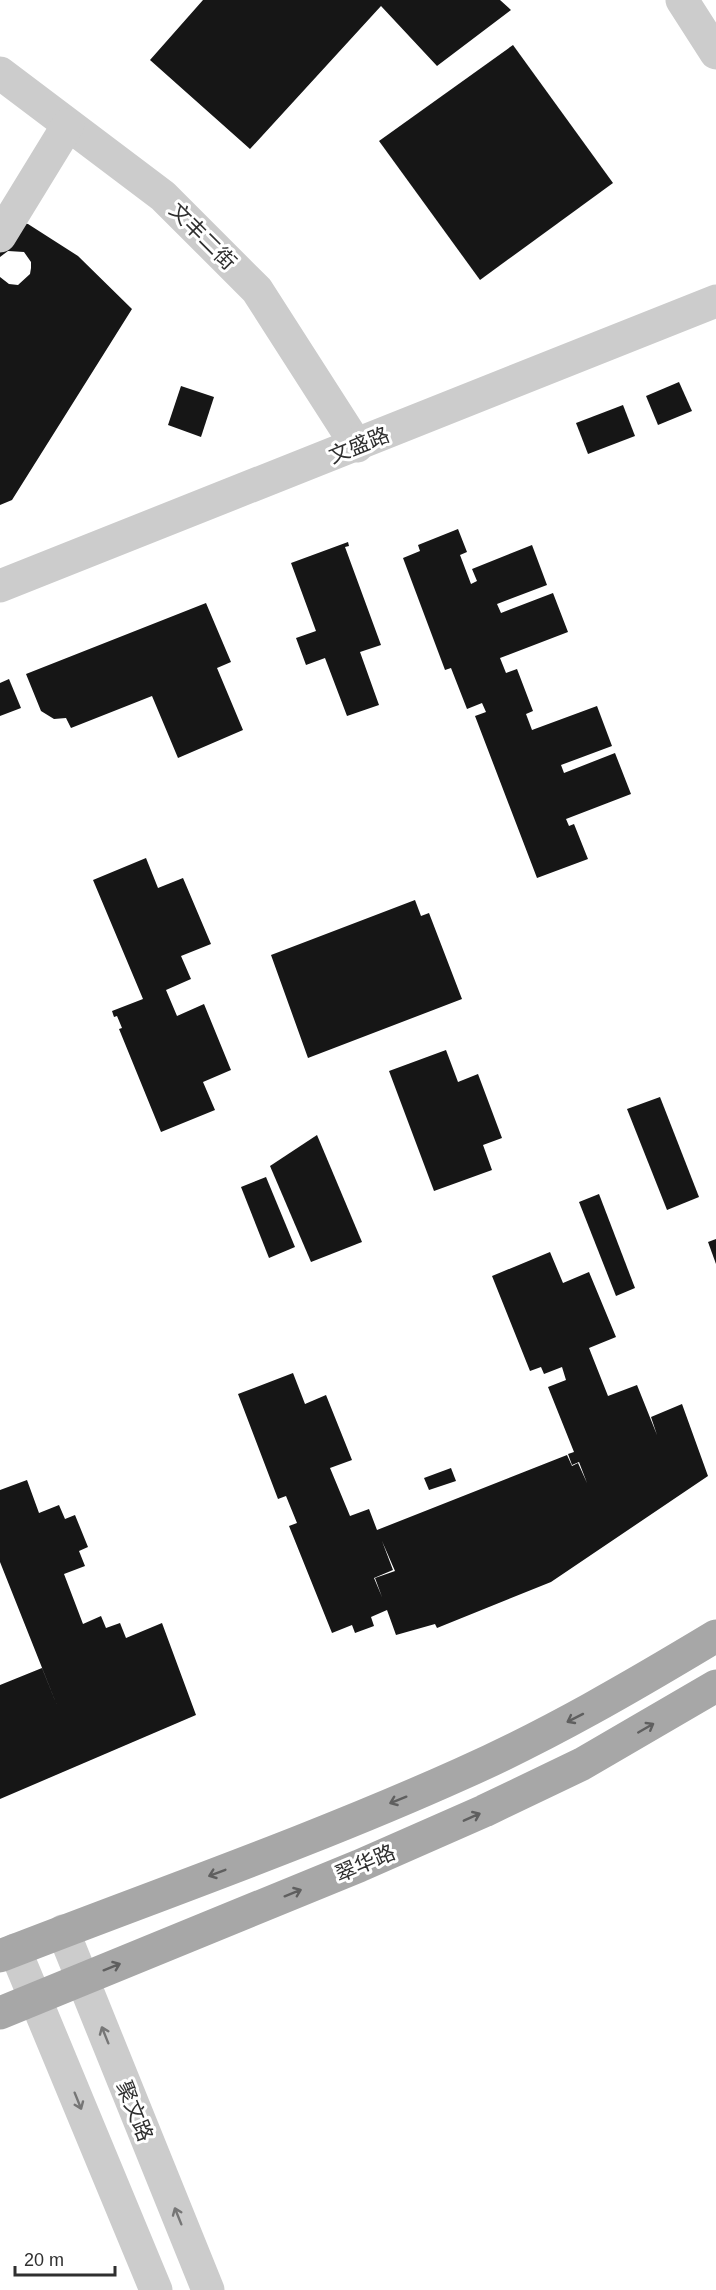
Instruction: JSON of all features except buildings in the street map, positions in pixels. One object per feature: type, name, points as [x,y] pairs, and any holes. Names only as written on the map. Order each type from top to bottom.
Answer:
[{"type":"main road","points":[[8,1953],[275,1851],[461,1774],[583,1714],[716,1636]]},
{"type":"main road","name":"翠华路","points":[[0,2013],[359,1866],[484,1811],[582,1764],[716,1686]]},
{"type":"street","points":[[682,0],[716,53]]},
{"type":"street","name":"文丰二街","points":[[0,73],[163,196],[257,290],[357,446]]},
{"type":"street","points":[[0,236],[68,125]]},
{"type":"street","name":"文盛路","points":[[0,586],[357,446],[716,301]]},
{"type":"street","name":"聚文路","points":[[63,1931],[207,2290]]},
{"type":"street","points":[[8,1953],[36,1998],[156,2290]]}]
